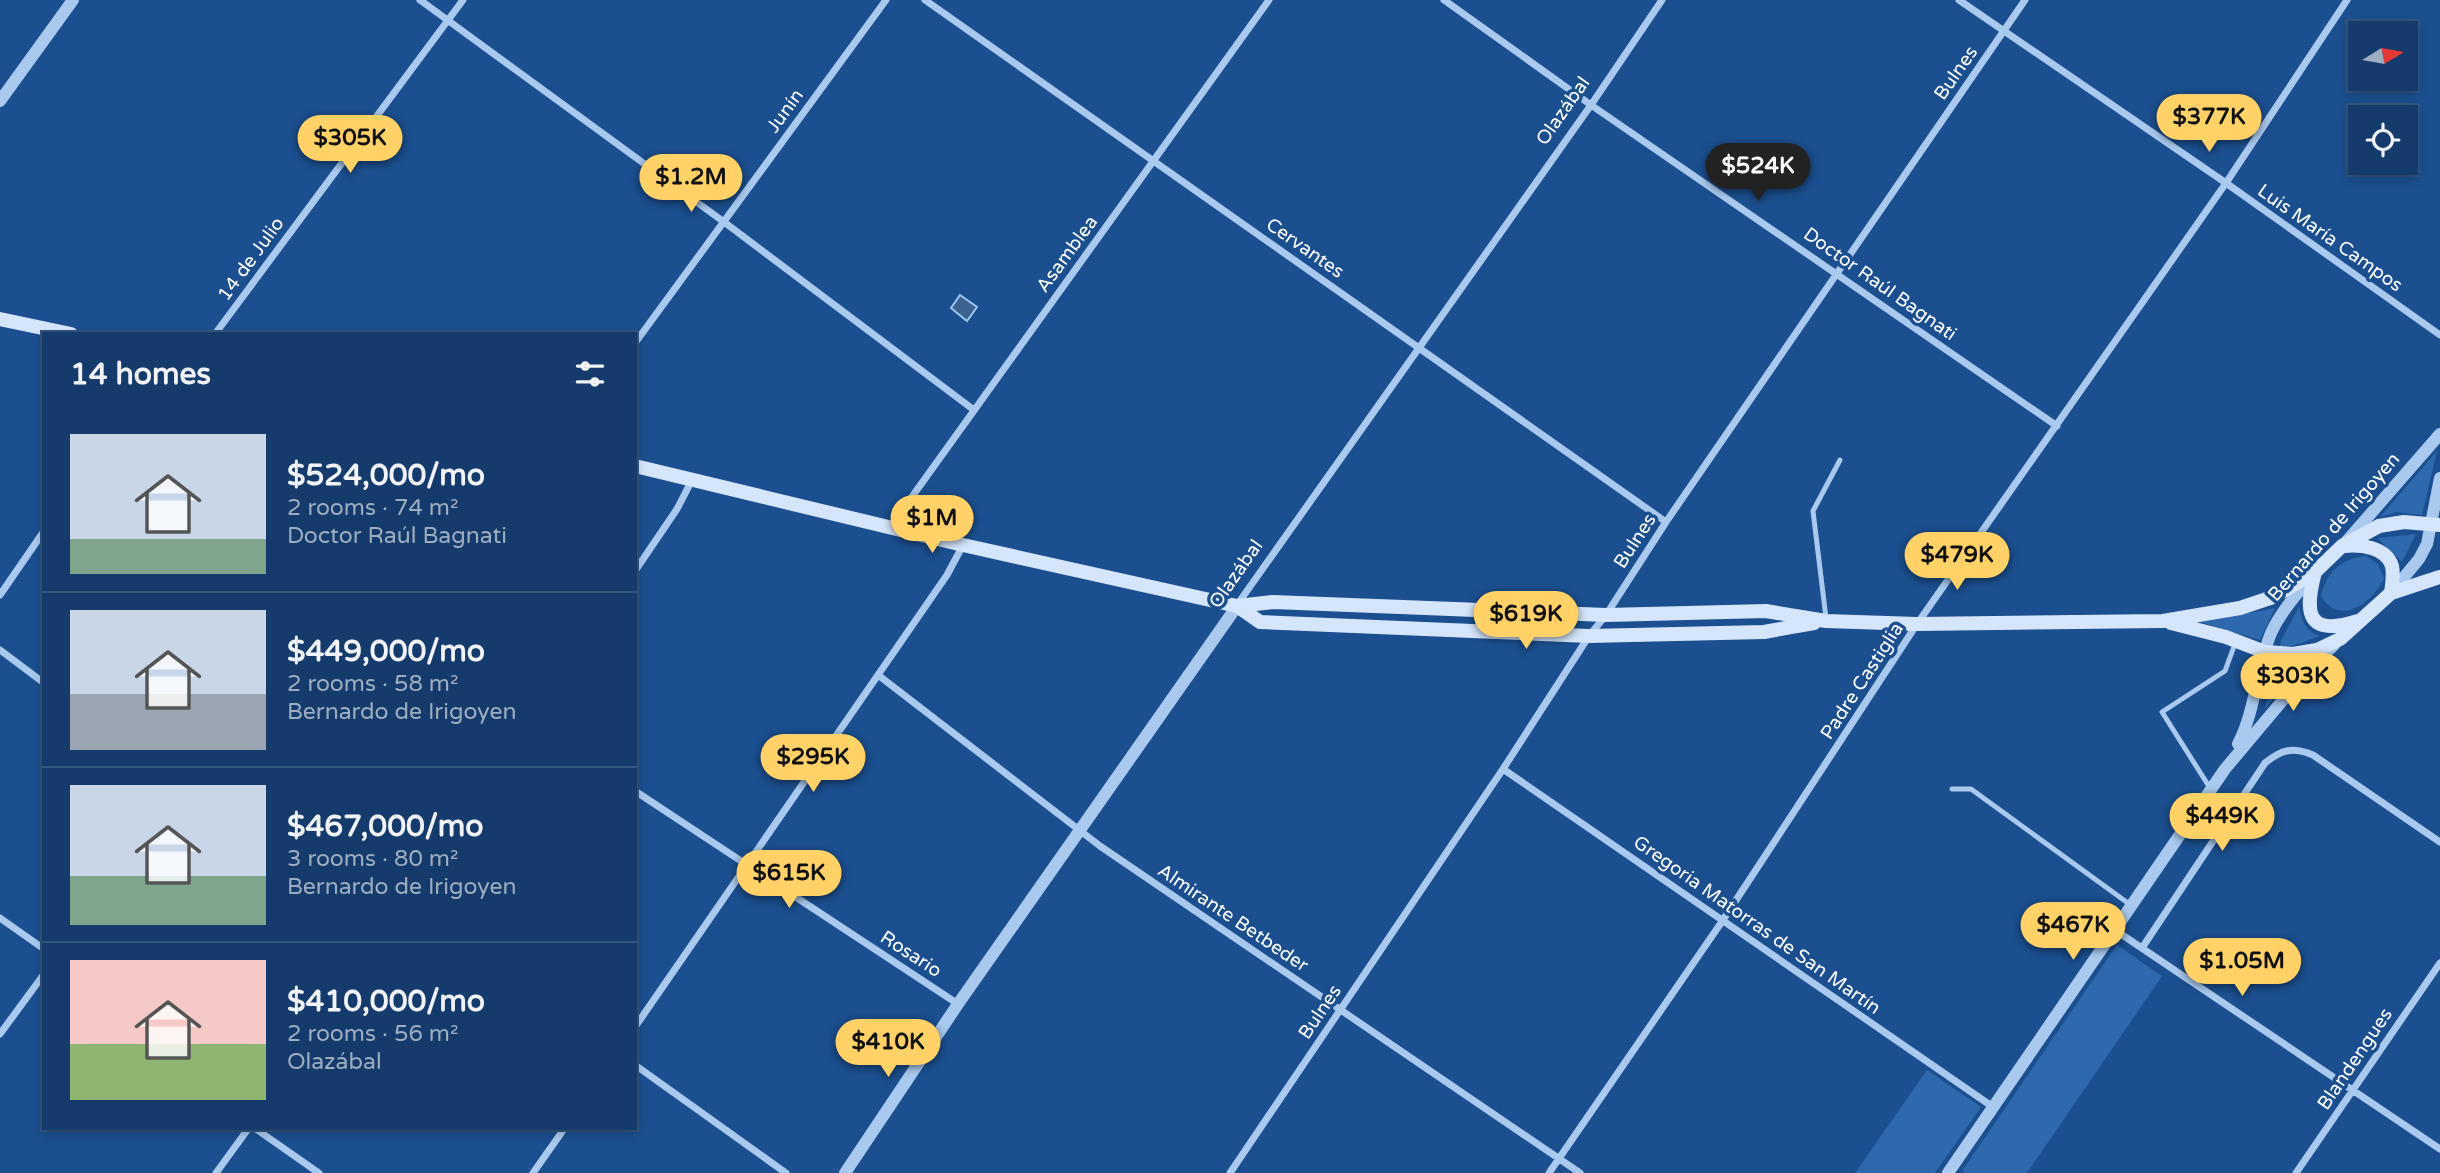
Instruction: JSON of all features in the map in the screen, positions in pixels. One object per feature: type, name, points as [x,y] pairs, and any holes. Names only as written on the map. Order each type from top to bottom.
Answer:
[{"type":"main road","points":[[0,319],[62,332]]},
{"type":"main road","points":[[637,466],[963,545],[1237,606],[1273,602],[1606,615],[1766,611],[1826,621],[1917,624],[2163,621],[2258,604],[2315,572]]},
{"type":"main road","points":[[2342,546],[2361,534],[2390,523],[2436,524]]},
{"type":"main road","points":[[2342,546],[2354,545],[2382,553],[2391,563],[2391,593],[2440,576]]},
{"type":"main road","name":"Bernardo de Irigoyen","points":[[2315,572],[2342,546]]},
{"type":"main road","points":[[2315,572],[2308,598],[2310,614],[2316,622],[2327,627],[2361,620]]},
{"type":"main road","name":"Bernardo de Irigoyen","points":[[2340,639],[2391,593]]},
{"type":"main road","points":[[1237,606],[1260,622],[1589,636],[1764,632],[1826,621]]},
{"type":"main road","points":[[2163,621],[2236,641],[2264,652],[2293,654],[2317,650],[2340,639]]},
{"type":"street","points":[[1,98],[73,0]]},
{"type":"street","points":[[420,0],[724,222],[974,410]]},
{"type":"street","name":"14 de Julio","points":[[216,332],[463,0]]},
{"type":"street","name":"Junín","points":[[637,340],[886,0]]},
{"type":"street","name":"Cervantes","points":[[925,0],[1666,522]]},
{"type":"street","name":"Asamblea","points":[[891,526],[1269,0]]},
{"type":"street","name":"Doctor Raúl Bagnati","points":[[1444,0],[2057,426]]},
{"type":"street","name":"Olazábal","points":[[845,1173],[958,1004],[1662,0]]},
{"type":"street","name":"Luis María Campos","points":[[1959,0],[2226,183],[2440,335]]},
{"type":"street","name":"Bulnes","points":[[1230,1173],[1666,522],[2025,0]]},
{"type":"street","name":"Padre Castiglia","points":[[1549,1173],[1723,920],[1917,624],[2226,183],[2347,0]]},
{"type":"street","name":"Bernardo de Irigoyen","points":[[2342,546],[2440,434]]},
{"type":"street","name":"Bernardo de Irigoyen","points":[[2391,593],[2419,559],[2436,524],[2440,478]]},
{"type":"street","points":[[637,568],[677,509],[692,480]]},
{"type":"street","points":[[0,595],[42,534]]},
{"type":"street","points":[[637,1024],[947,575],[963,545]]},
{"type":"street","name":"Bernardo de Irigoyen","points":[[2225,769],[2252,713],[2264,652],[2272,632],[2283,613],[2315,572]]},
{"type":"street","name":"Bernardo de Irigoyen","points":[[1948,1173],[2225,769],[2309,669],[2340,639]]},
{"type":"street","points":[[0,650],[42,682]]},
{"type":"street","name":"Almirante Betbeder","points":[[878,675],[1100,846],[1580,1173]]},
{"type":"street","points":[[2142,948],[2265,763],[2288,749],[2313,755],[2440,842]]},
{"type":"street","name":"Gregoria Matorras de San Martín","points":[[1503,769],[1993,1107]]},
{"type":"street","name":"Rosario","points":[[637,792],[958,1004]]},
{"type":"street","points":[[0,918],[42,948]]},
{"type":"street","points":[[2115,930],[2440,1149]]},
{"type":"street","name":"Blandengues","points":[[2296,1173],[2440,963]]},
{"type":"street","points":[[0,1034],[42,978]]},
{"type":"street","points":[[637,1066],[786,1173]]},
{"type":"street","points":[[216,1173],[247,1130]]},
{"type":"street","points":[[257,1130],[319,1173]]},
{"type":"street","points":[[533,1173],[563,1130]]},
{"type":"lane","points":[[1826,621],[1813,511],[1840,460]]},
{"type":"lane","points":[[2211,790],[2162,712],[2225,671],[2236,641]]},
{"type":"lane","points":[[1952,789],[1971,789],[2132,906]]},
{"type":"shaded area","points":[[960,295],[977,307],[967,321],[951,308]]},
{"type":"shaded area","points":[[2437,451],[2422,515],[2397,512],[2380,517]]},
{"type":"shaded area","points":[[2416,534],[2402,562],[2377,538]]},
{"type":"shaded area","points":[[2366,556],[2378,564],[2384,578],[2379,587],[2364,603],[2355,608],[2337,610],[2328,605],[2321,596],[2331,574],[2342,563]]},
{"type":"shaded area","points":[[2299,607],[2305,625],[2320,636],[2290,647],[2280,646],[2281,640]]},
{"type":"shaded area","points":[[2275,608],[2260,640],[2200,622]]},
{"type":"shaded area","points":[[2304,661],[2265,709],[2274,663]]},
{"type":"shaded area","points":[[2117,945],[2162,976],[2027,1173],[1962,1171]]},
{"type":"shaded area","points":[[1927,1070],[1981,1107],[1935,1173],[1855,1173]]}]
